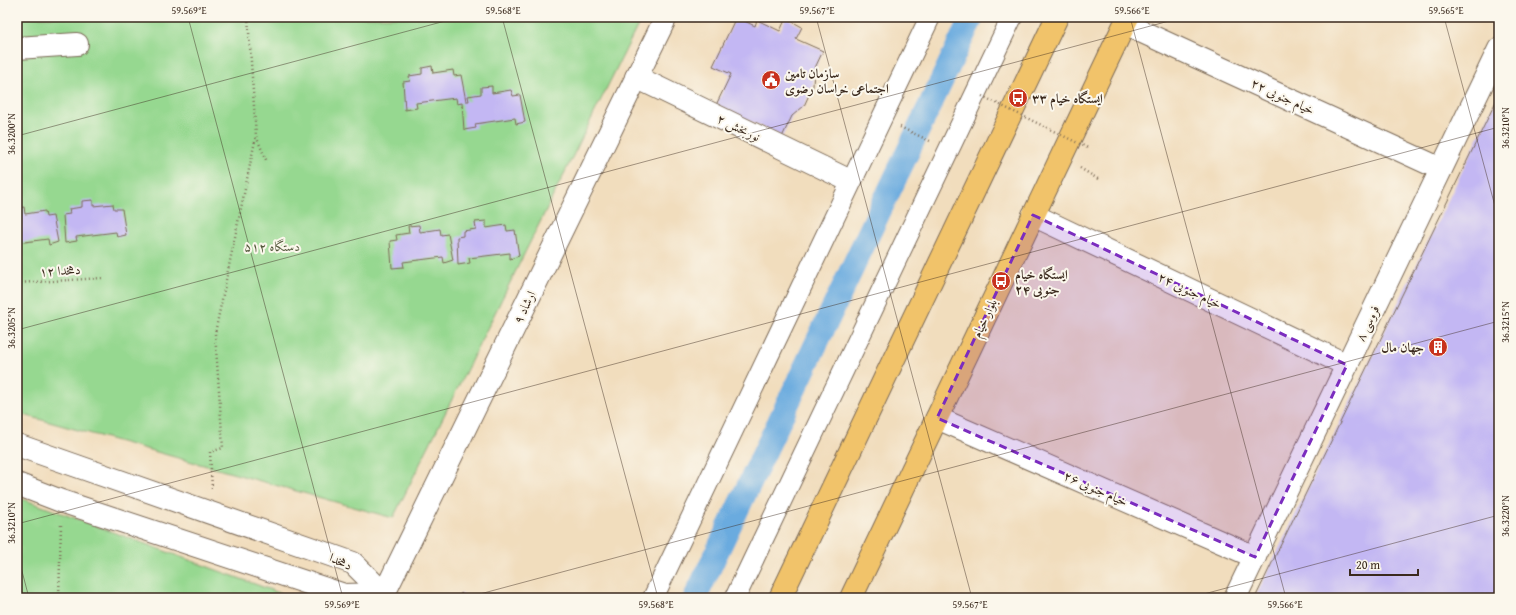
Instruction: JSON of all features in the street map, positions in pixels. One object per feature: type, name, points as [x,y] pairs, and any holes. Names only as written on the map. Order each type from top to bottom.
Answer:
[{"type":"main road","points":[[780,598],[1057,17]]},
{"type":"main road","name":"بلوار خیام","points":[[851,598],[1126,20]]},
{"type":"street","name":"ارشاد ۹","points":[[383,596],[666,17]]},
{"type":"street","points":[[653,598],[930,17]]},
{"type":"street","points":[[735,598],[1012,17]]},
{"type":"street","name":"خیام جنوبی ۲۲","points":[[1126,20],[1441,169]]},
{"type":"street","points":[[17,48],[77,44]]},
{"type":"street","name":"فروسی ۸","points":[[1235,598],[1499,49]]},
{"type":"street","name":"نوربخش ۲","points":[[636,77],[842,177]]},
{"type":"street","name":"خیام جنوبی ۲۴","points":[[1033,215],[1347,365]]},
{"type":"street","name":"خیام جنوبی ۲۶","points":[[937,418],[1255,557]]},
{"type":"street","name":"دهخدا","points":[[17,445],[353,563],[383,596]]},
{"type":"street","points":[[17,484],[61,501],[344,595],[383,596]]},
{"type":"path","points":[[212,514],[210,452],[223,448],[215,333],[256,136],[248,17]]},
{"type":"path","points":[[982,96],[1088,148]]},
{"type":"path","points":[[882,119],[948,150]]},
{"type":"path","points":[[256,136],[267,162]]},
{"type":"path","points":[[1078,167],[1098,179]]},
{"type":"path","name":"دهخدا ۱۲","points":[[17,283],[103,278]]},
{"type":"path","points":[[59,598],[61,501]]},
{"type":"highlighted area","points":[[1033,215],[1347,365],[1255,557],[937,418]]},
{"type":"green space","name":"۵۱۲ دستگاه","points":[[17,17],[642,17],[393,518],[17,413]]},
{"type":"green space","points":[[17,497],[293,598],[17,598]]},
{"type":"building","name":"سازمان تامین اجتماعی خراسان رضوی","points":[[736,17],[755,26],[757,20],[780,31],[786,18],[802,27],[796,39],[823,51],[814,70],[813,86],[804,106],[792,116],[782,137],[716,105],[731,74],[713,66]]},
{"type":"building","points":[[432,66],[433,73],[453,70],[454,76],[461,75],[466,101],[469,101],[468,96],[481,94],[481,87],[492,86],[492,93],[511,90],[513,96],[520,95],[525,122],[516,124],[515,118],[475,124],[476,128],[464,130],[462,103],[457,104],[456,98],[416,103],[417,108],[405,110],[403,82],[410,81],[409,76],[422,74],[422,68]]},
{"type":"building","name":"جهان مال","points":[[1499,95],[1499,598],[1255,598]]},
{"type":"building","points":[[93,200],[93,206],[113,204],[114,209],[122,209],[126,235],[117,237],[116,232],[76,237],[77,241],[65,243],[63,215],[70,214],[69,209],[82,207],[82,201]]},
{"type":"building","points":[[24,207],[25,214],[45,211],[46,217],[53,216],[58,242],[49,245],[48,239],[17,243],[17,208]]},
{"type":"building","points":[[486,221],[486,228],[506,225],[507,231],[515,230],[519,256],[510,259],[510,253],[469,258],[470,263],[458,265],[457,237],[463,236],[463,231],[476,229],[475,222]]},
{"type":"building","points":[[419,225],[420,232],[440,229],[441,235],[448,234],[453,260],[444,263],[443,257],[403,262],[404,267],[392,268],[390,241],[397,240],[396,235],[409,233],[408,226]]},
{"type":"building","points":[[461,593],[466,598],[460,598]]},
{"type":"waterway","points":[[695,598],[972,17]]},
{"type":"place","name":"سازمان تامین اجتماعی خراسان رضوی","points":[[771,80]]},
{"type":"place","name":"ایستگاه خیام ۳۳","points":[[1018,98]]},
{"type":"place","name":"ایستگاه خیام جنوبی ۲۴","points":[[1001,281]]},
{"type":"place","name":"جهان مال","points":[[1438,347]]}]
